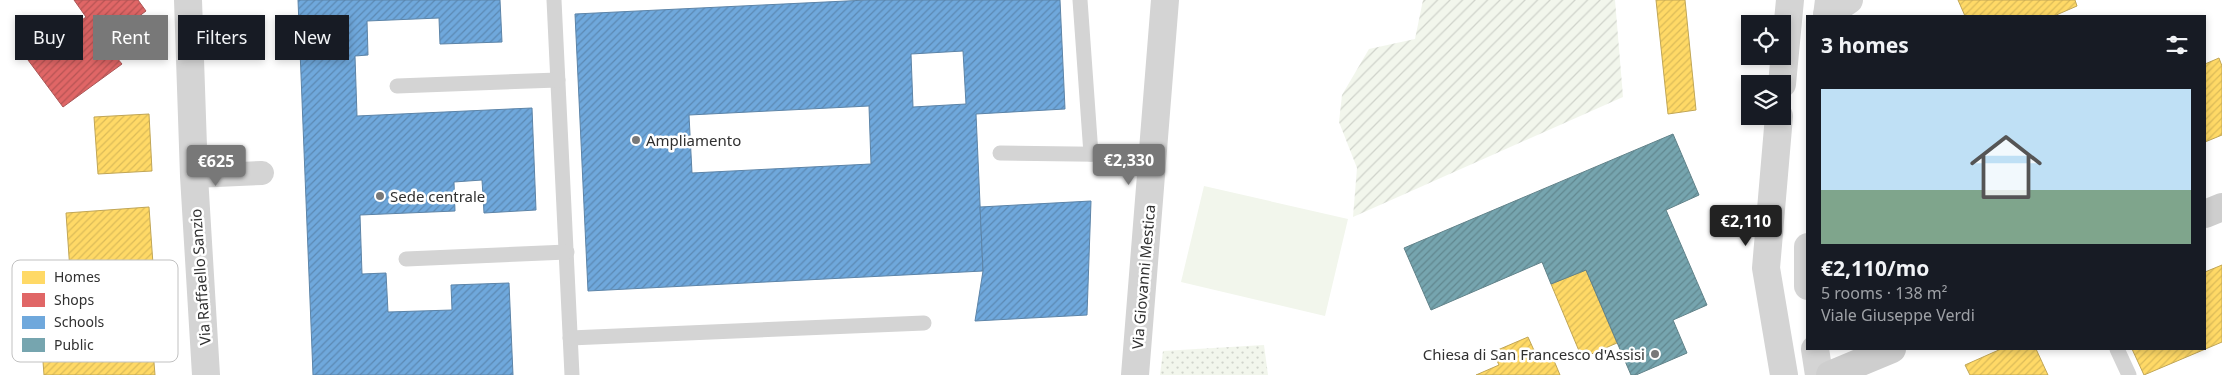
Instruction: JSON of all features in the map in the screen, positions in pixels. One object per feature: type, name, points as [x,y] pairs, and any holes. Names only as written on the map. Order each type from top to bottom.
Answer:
[{"type":"main road","points":[[2206,214],[2222,206]]},
{"type":"main road","points":[[1830,375],[1890,350]]},
{"type":"street","name":"Via Raffaello Sanzio","points":[[188,0],[194,176],[206,375]]},
{"type":"street","name":"Via Giovanni Mestica","points":[[1135,375],[1165,0]]},
{"type":"street","points":[[1783,75],[1790,0]]},
{"type":"street","points":[[1779,125],[1766,268],[1784,375]]},
{"type":"street","points":[[194,176],[262,173]]},
{"type":"street","points":[[1815,350],[1819,375]]},
{"type":"lane","points":[[554,0],[572,375]]},
{"type":"lane","points":[[1080,0],[1091,154]]},
{"type":"lane","points":[[397,86],[558,80]]},
{"type":"lane","points":[[1000,153],[1153,155]]},
{"type":"lane","points":[[406,259],[567,252]]},
{"type":"lane","points":[[570,338],[924,323]]},
{"type":"lane","points":[[2117,350],[2129,375]]},
{"type":"shaded area","points":[[1423,0],[1615,0],[1623,97],[1353,217],[1357,168],[1339,122],[1342,95],[1369,49],[1415,39]]},
{"type":"shaded area","points":[[1204,186],[1348,219],[1325,316],[1181,282]]},
{"type":"shaded area","points":[[1264,345],[1268,375],[1160,375],[1163,351]]},
{"type":"building: Homes","points":[[1656,0],[1685,0],[1696,110],[1668,114]]},
{"type":"building: Homes","points":[[1958,0],[2075,0],[2077,6],[2056,15],[1965,15]]},
{"type":"building: Homes","points":[[2219,58],[2222,66],[2222,135],[2206,142],[2206,64]]},
{"type":"building: Homes","points":[[149,114],[152,171],[98,174],[94,117]]},
{"type":"building: Homes","points":[[149,207],[153,260],[69,260],[66,213]]},
{"type":"building: Homes","points":[[2222,265],[2222,342],[2206,349],[2206,272]]},
{"type":"building: Homes","points":[[1586,270],[1617,343],[1582,358],[1551,284]]},
{"type":"building: Homes","points":[[1528,337],[1537,357],[1550,351],[1560,375],[1476,375],[1499,365],[1493,352]]},
{"type":"building: Homes","points":[[1999,350],[2036,350],[2048,375],[1970,375],[1965,365]]},
{"type":"building: Homes","points":[[2132,350],[2203,350],[2144,375]]},
{"type":"building: Homes","points":[[43,362],[154,362],[155,375],[44,375]]},
{"type":"building: Shops","points":[[74,0],[138,0],[146,11],[141,15],[93,15],[93,60],[119,60],[122,64],[63,107],[28,60],[83,60],[83,19],[86,17]]},
{"type":"building: Schools","name":"Sede centrale","points":[[298,0],[500,0],[502,42],[440,44],[439,18],[367,21],[368,55],[355,56],[357,116],[532,108],[536,210],[484,213],[482,180],[454,182],[455,211],[360,215],[362,274],[386,273],[388,312],[452,310],[451,285],[509,283],[513,375],[313,375],[300,60],[349,60],[349,15],[299,15]]},
{"type":"building: Schools","name":"Ampliamento","points":[[867,0],[1060,0],[1065,109],[976,114],[983,271],[588,291],[575,14]],"holes":[[[963,51],[966,104],[913,107],[911,54]],[[869,106],[871,164],[692,173],[689,115]]]},
{"type":"building: Schools","points":[[1091,201],[1087,315],[975,321],[983,271],[980,207]]},
{"type":"building: Public","points":[[1673,134],[1699,195],[1666,210],[1707,305],[1673,320],[1687,353],[1636,375],[1631,375],[1586,270],[1551,284],[1542,262],[1431,310],[1404,248]]},
{"type":"place","name":"Ampliamento","points":[[636,140]]},
{"type":"place","name":"Sede centrale","points":[[380,196]]},
{"type":"place","name":"Chiesa di San Francesco d'Assisi","points":[[1655,354]]}]
